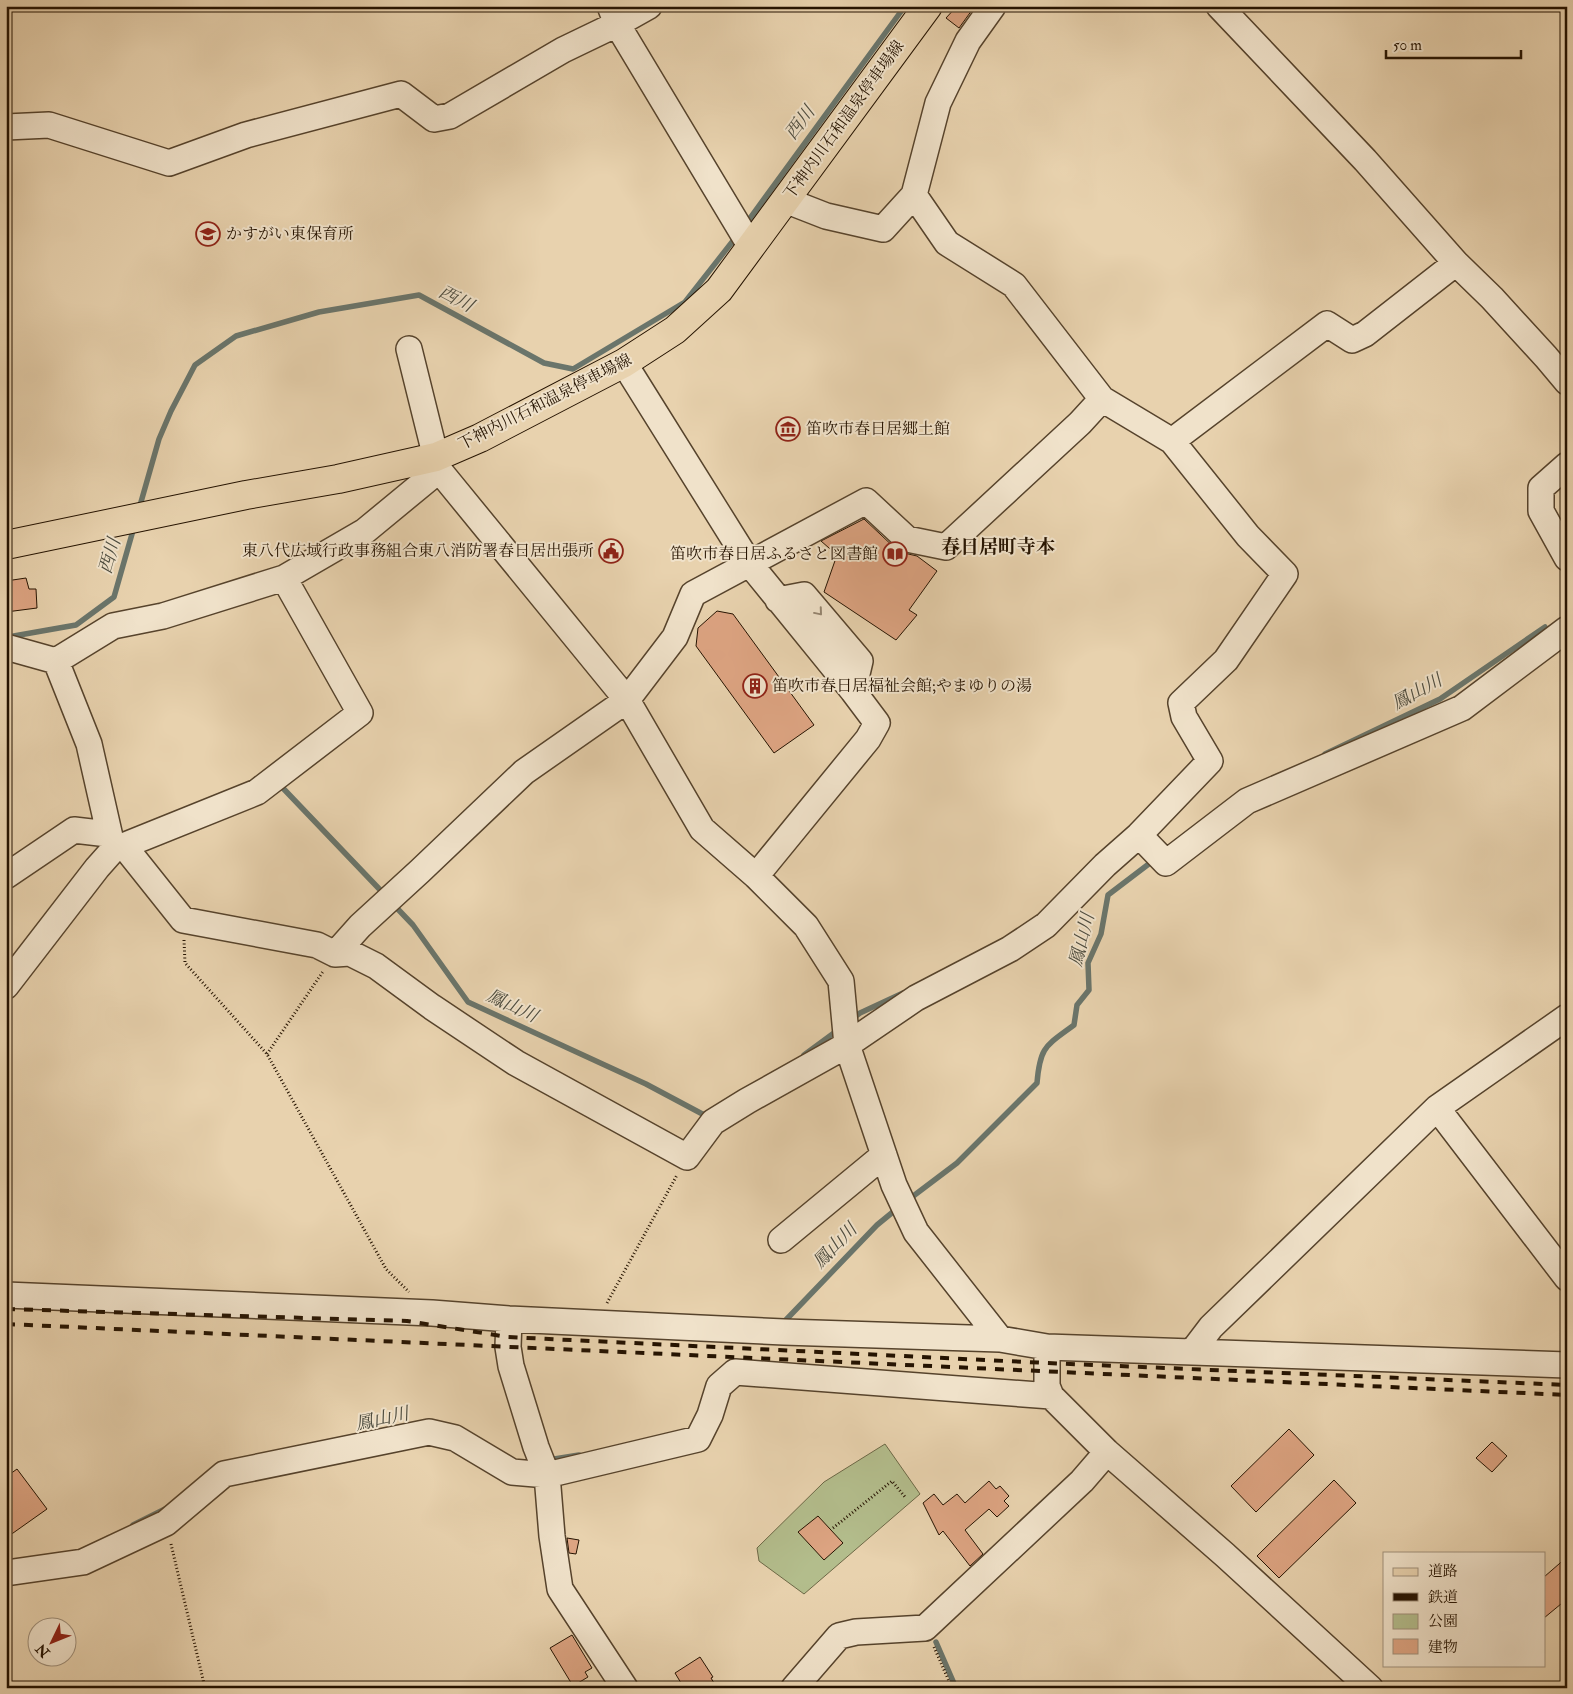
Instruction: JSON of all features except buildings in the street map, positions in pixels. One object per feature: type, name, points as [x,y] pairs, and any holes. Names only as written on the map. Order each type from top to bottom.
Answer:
[{"type":"main road","name":"下神内川石和温泉停車場線","points":[[6,545],[399,466],[438,464],[480,438],[624,363],[675,330],[719,290],[750,244],[785,200],[928,6]]},
{"type":"street","points":[[6,128],[49,125],[169,163],[246,135],[401,94],[434,119],[450,116],[563,50],[614,15],[649,6]]},
{"type":"street","points":[[785,200],[826,216],[883,229],[914,195],[938,103],[968,41],[993,6]]},
{"type":"street","points":[[1219,6],[1365,160],[1456,263],[1492,298],[1567,382]]},
{"type":"street","points":[[614,15],[750,244]]},
{"type":"street","points":[[56,661],[88,744],[115,843],[183,920],[317,945],[335,954],[350,953],[376,966],[432,1007],[516,1063],[687,1157],[713,1122],[746,1101],[847,1045],[916,998],[1010,949],[1046,925],[1105,865],[1150,846],[1210,761],[1184,717],[1181,703],[1226,660],[1285,574],[1248,536],[1172,441],[1102,399],[1014,284],[947,243],[914,195]]},
{"type":"street","points":[[1172,441],[1327,324],[1352,340],[1365,334],[1456,263]]},
{"type":"street","points":[[410,349],[438,464],[627,700],[702,830],[756,876],[806,926],[841,982],[847,1045],[894,1185],[916,1232],[1000,1339]]},
{"type":"street","points":[[624,363],[749,563],[877,723],[868,739],[756,876]]},
{"type":"street","points":[[335,954],[360,926],[524,772],[627,700],[675,637],[694,594],[866,501],[907,539],[946,547],[1080,423],[1102,399]]},
{"type":"street","points":[[6,647],[56,661],[113,626],[163,616],[284,578],[365,531],[411,493],[438,464]]},
{"type":"street","points":[[1567,465],[1541,488],[1541,511],[1567,558]]},
{"type":"street","points":[[399,466],[411,493]]},
{"type":"street","points":[[6,986],[115,843],[256,792],[360,713],[284,578]]},
{"type":"street","points":[[1150,846],[1166,863],[1247,802],[1462,708],[1567,629]]},
{"type":"street","points":[[6,876],[74,830],[115,843]]},
{"type":"street","points":[[1192,1352],[1211,1327],[1437,1108],[1567,1017]]},
{"type":"street","points":[[1437,1108],[1567,1278]]},
{"type":"street","points":[[781,1240],[884,1155]]},
{"type":"street","points":[[6,1295],[432,1313],[509,1319],[774,1332],[1000,1339],[1046,1347],[1567,1364]]},
{"type":"street","points":[[509,1319],[508,1347],[511,1366],[536,1447],[547,1475],[552,1536],[560,1589],[621,1687]]},
{"type":"street","points":[[1046,1347],[1049,1391],[1107,1452],[1225,1555],[1370,1688]]},
{"type":"street","points":[[6,1573],[83,1562],[166,1524],[224,1474],[429,1432],[455,1438],[512,1472],[547,1475],[698,1438],[710,1415],[718,1386],[735,1372],[1049,1391]]},
{"type":"street","points":[[794,1688],[839,1636],[856,1632],[925,1628],[1069,1494],[1107,1452]]},
{"type":"path","points":[[183,920],[185,963],[267,1054],[386,1269],[432,1313]]},
{"type":"path","points":[[267,1054],[335,954]]},
{"type":"path","points":[[596,1322],[687,1157]]},
{"type":"path","points":[[833,1528],[892,1481],[905,1497]]},
{"type":"path","points":[[166,1524],[205,1688]]},
{"type":"path","points":[[925,1628],[952,1688]]},
{"type":"green space","points":[[885,1444],[920,1494],[804,1594],[759,1561],[757,1548],[824,1482]]},
{"type":"waterway","name":"西川","points":[[745,225],[905,6]]},
{"type":"waterway","name":"西川","points":[[139,509],[159,439],[195,365],[236,336],[319,312],[419,295],[544,363],[573,369],[685,302],[736,237]]},
{"type":"waterway","name":"西川","points":[[8,637],[76,625],[114,597],[134,527]]},
{"type":"waterway","name":"鳳山川","points":[[1325,754],[1440,699],[1545,627]]},
{"type":"waterway","name":"鳳山川","points":[[279,784],[385,895]]},
{"type":"waterway","name":"鳳山川","points":[[908,1200],[957,1163],[1037,1083],[1040,1061],[1046,1048],[1074,1025],[1077,1005],[1089,990],[1088,963],[1101,934],[1108,895],[1154,860]]},
{"type":"waterway","name":"鳳山川","points":[[393,904],[413,925],[468,1002],[646,1084],[708,1117]]},
{"type":"waterway","name":"鳳山川","points":[[852,1019],[860,1013],[903,993]]},
{"type":"waterway","name":"鳳山川","points":[[804,1055],[838,1030]]},
{"type":"waterway","name":"鳳山川","points":[[782,1324],[877,1225],[899,1207]]},
{"type":"waterway","name":"鳳山川","points":[[548,1460],[579,1455]]},
{"type":"waterway","name":"鳳山川","points":[[133,1525],[167,1508]]},
{"type":"waterway","points":[[936,1642],[956,1688]]},
{"type":"waterway","points":[[938,1688],[944,1686]]},
{"type":"railway","points":[[6,1309],[407,1321],[508,1337],[1047,1363],[1567,1385]]},
{"type":"railway","points":[[6,1324],[1567,1395]]},
{"type":"place","name":"かすがい東保育所","points":[[208,234]]},
{"type":"place","name":"笛吹市春日居郷土館","points":[[788,429]]},
{"type":"place","name":"東八代広域行政事務組合東八消防署春日居出張所","points":[[611,551]]},
{"type":"place","name":"笛吹市春日居ふるさと図書館","points":[[895,554]]},
{"type":"place","name":"笛吹市春日居福祉会館;やまゆりの湯","points":[[755,686]]},
{"type":"district","name":"春日居町寺本","points":[[998,547]]}]
